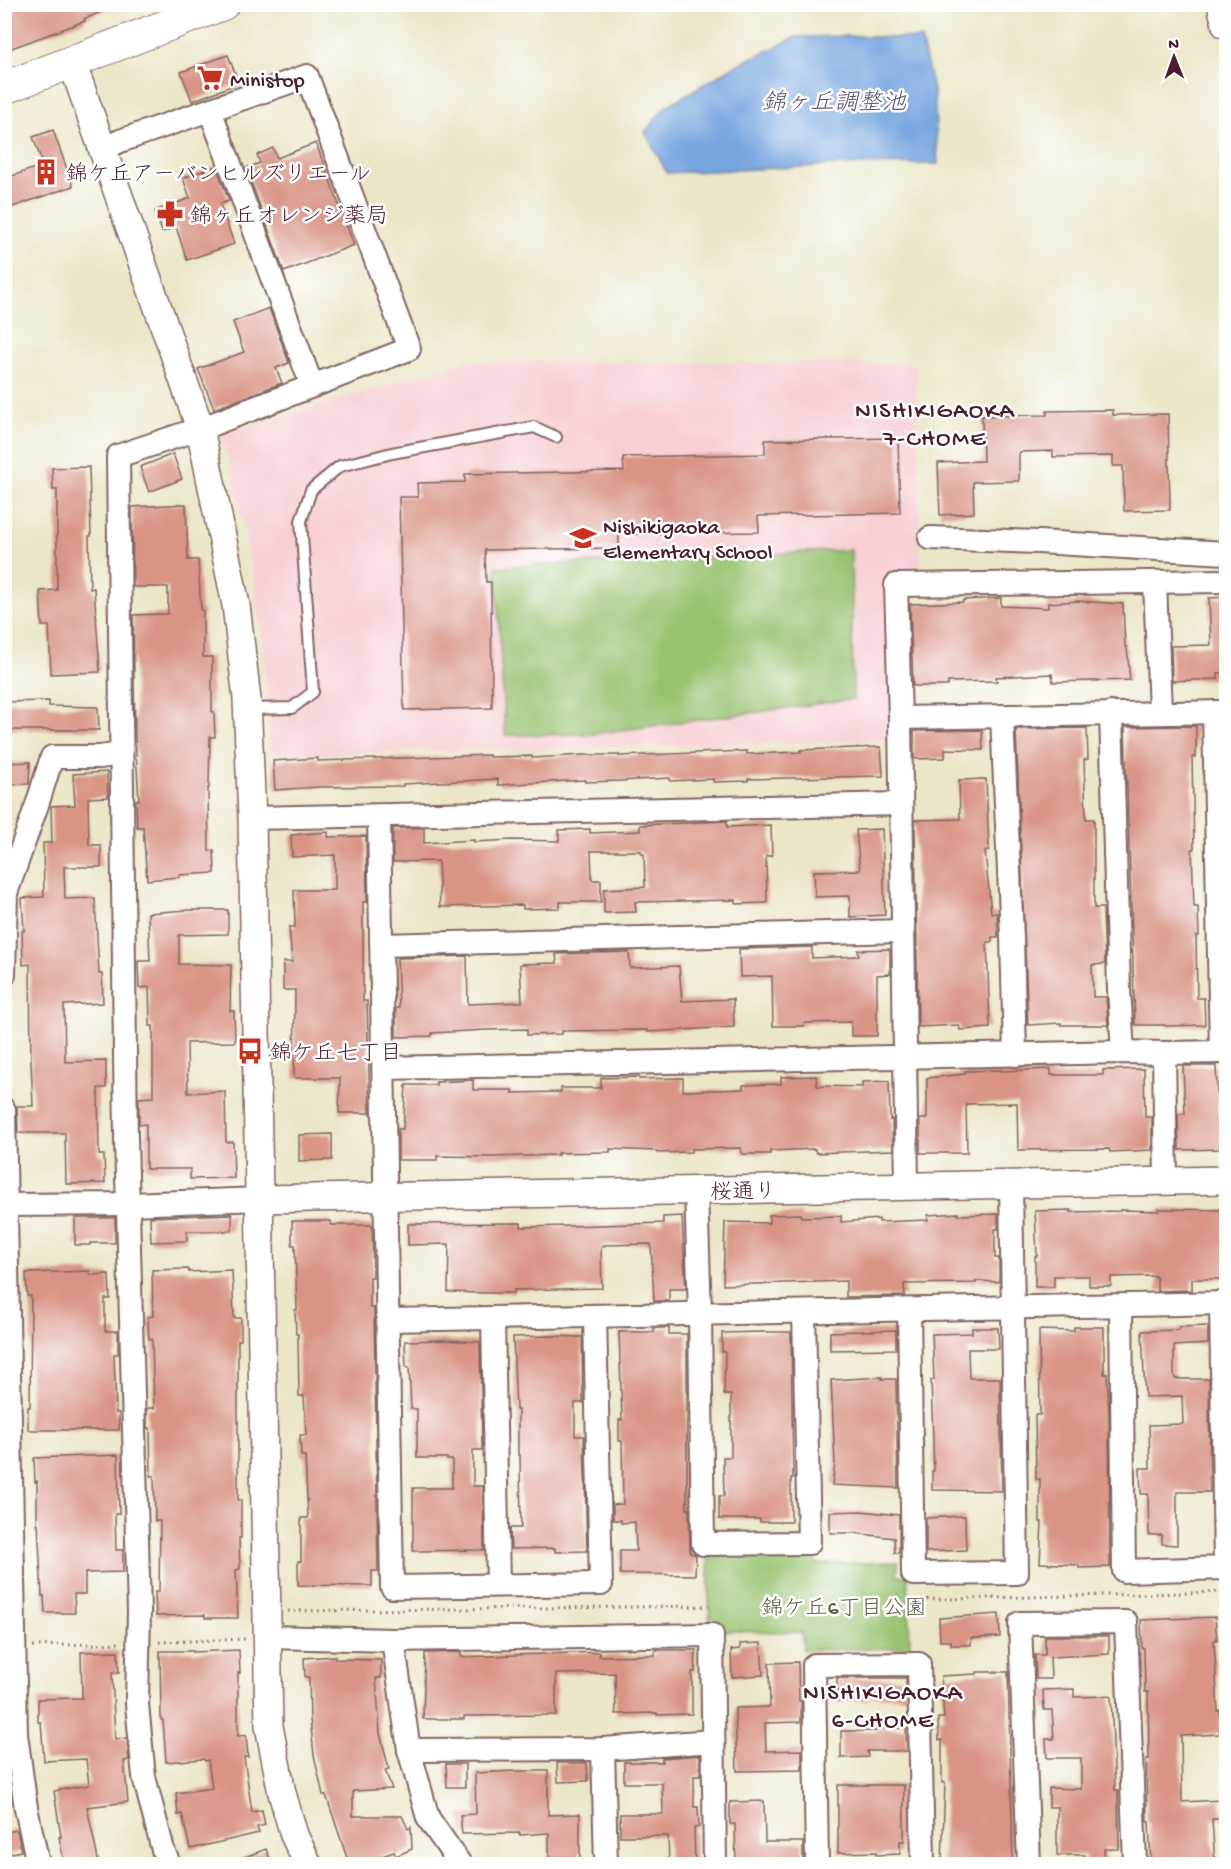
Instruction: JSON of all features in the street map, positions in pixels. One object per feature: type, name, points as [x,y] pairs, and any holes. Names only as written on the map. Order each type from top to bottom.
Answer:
[{"type":"main road","points":[[4,88],[223,4]]},
{"type":"street","points":[[1221,4],[1227,25]]},
{"type":"street","points":[[72,62],[200,428],[236,605],[248,710],[252,818],[269,1726],[282,1793],[294,1835],[308,1864]]},
{"type":"street","points":[[102,150],[120,141],[307,76],[409,349],[200,428],[118,456],[126,1138],[139,1589],[137,1704],[144,1777],[163,1850],[169,1864]]},
{"type":"street","points":[[210,110],[312,386]]},
{"type":"street","points":[[930,538],[1227,553]]},
{"type":"street","points":[[907,1186],[896,585],[1227,581]]},
{"type":"street","points":[[1155,582],[1160,712]]},
{"type":"street","points":[[385,1068],[1015,1054],[1224,1052],[1220,712],[900,718]]},
{"type":"street","points":[[1111,713],[1123,1052]]},
{"type":"street","points":[[1002,716],[1015,1054]]},
{"type":"street","points":[[4,975],[6,893],[52,757],[99,757],[121,754]]},
{"type":"street","points":[[252,818],[901,804]]},
{"type":"street","points":[[379,816],[392,1587],[601,1584],[595,1316]]},
{"type":"street","points":[[382,945],[902,931]]},
{"type":"street","points":[[1164,1053],[1166,1181]]},
{"type":"street","points":[[4,1110],[16,1734],[26,1808],[38,1864]]},
{"type":"street","name":"桜通り","points":[[260,1199],[1227,1180]]},
{"type":"street","points":[[909,1310],[913,1574],[1017,1573],[1011,1184]]},
{"type":"street","points":[[696,1191],[703,1544],[809,1543],[804,1312]]},
{"type":"street","points":[[6,1205],[129,1204],[260,1199]]},
{"type":"street","points":[[388,1320],[1224,1304],[1225,1568],[1124,1571],[1121,1306]]},
{"type":"street","points":[[493,1318],[498,1585]]},
{"type":"street","points":[[1029,1864],[1020,1623],[1126,1622],[1135,1864]]},
{"type":"street","points":[[268,1638],[393,1640],[712,1635],[715,1864]]},
{"type":"street","points":[[393,1640],[409,1750],[428,1818],[460,1864]]},
{"type":"street","points":[[817,1864],[814,1665],[907,1664],[918,1664],[923,1864]]},
{"type":"street","points":[[409,1750],[603,1749],[713,1741]]},
{"type":"street","points":[[603,1749],[606,1864]]},
{"type":"lane","points":[[248,710],[292,708],[312,692],[301,520],[311,490],[340,466],[392,453],[534,427],[556,436]]},
{"type":"path","points":[[909,1600],[1227,1592]]},
{"type":"path","points":[[280,1611],[709,1606]]},
{"type":"shaded area","name":"Nishikigaoka Elementary School","points":[[468,361],[916,364],[921,573],[887,576],[891,740],[270,755],[264,651],[253,576],[239,503],[221,434]]},
{"type":"green space","points":[[851,550],[853,699],[593,734],[505,735],[496,567]]},
{"type":"green space","name":"錦ケ丘6丁目公園","points":[[815,1551],[816,1564],[898,1562],[897,1576],[908,1576],[910,1648],[803,1650],[802,1632],[710,1631],[708,1555]]},
{"type":"water","name":"錦ヶ丘調整池","points":[[857,36],[921,39],[934,94],[938,164],[845,165],[667,173],[645,132],[665,107],[733,67],[796,37]]},
{"type":"building","points":[[12,4],[118,5],[84,19],[85,21],[4,51],[4,7]]},
{"type":"building","name":"Ministop","points":[[228,55],[239,83],[192,101],[181,72]]},
{"type":"building","name":"錦ケ丘アーバンヒルズリエール","points":[[53,130],[73,186],[4,210],[4,179],[43,165],[33,137]]},
{"type":"building","points":[[316,143],[354,245],[284,272],[246,168],[260,163],[257,155],[273,148],[277,158]]},
{"type":"building","points":[[216,166],[229,201],[220,204],[234,244],[187,260],[176,227],[162,232],[155,211],[190,198],[183,178]]},
{"type":"building","points":[[269,308],[289,363],[276,368],[282,383],[214,409],[198,369],[244,352],[233,322]]},
{"type":"building","points":[[1113,410],[1113,415],[1168,414],[1170,510],[1124,511],[1123,466],[1113,466],[1113,456],[1053,457],[1053,451],[1019,452],[1019,481],[973,482],[974,513],[940,515],[938,463],[983,461],[982,416],[1047,415],[1047,411]]},
{"type":"building","points":[[898,438],[900,513],[758,516],[759,532],[619,534],[619,548],[485,550],[486,582],[491,582],[492,708],[404,710],[399,497],[418,497],[417,483],[465,482],[465,474],[624,471],[623,457],[765,454],[765,440]]},
{"type":"building","points":[[173,454],[182,479],[149,492],[140,467]]},
{"type":"building","points":[[89,467],[90,589],[94,588],[100,672],[51,674],[49,626],[42,626],[40,591],[57,590],[57,490],[53,490],[52,468]]},
{"type":"building","points":[[186,504],[188,560],[198,560],[201,610],[203,610],[203,657],[212,657],[212,712],[214,712],[215,737],[210,737],[208,788],[209,851],[214,850],[215,873],[147,880],[143,827],[137,827],[136,800],[139,800],[135,736],[133,615],[168,614],[168,587],[133,587],[132,507]]},
{"type":"building","points":[[1227,597],[1227,673],[1218,673],[1218,679],[1172,681],[1171,646],[1211,645],[1209,598]]},
{"type":"building","points":[[1001,598],[1001,606],[1048,608],[1048,603],[1078,601],[1123,604],[1125,647],[1127,647],[1130,680],[1053,682],[1052,674],[996,677],[997,681],[948,682],[948,686],[913,686],[910,604]]},
{"type":"building","points":[[49,701],[49,706],[98,707],[99,730],[4,730],[4,702]]},
{"type":"building","points":[[1196,726],[1196,757],[1192,757],[1194,849],[1192,849],[1194,907],[1198,907],[1199,936],[1196,936],[1197,998],[1204,998],[1205,1025],[1135,1025],[1125,727]]},
{"type":"building","points":[[1087,728],[1088,759],[1084,760],[1086,819],[1094,819],[1094,908],[1103,908],[1105,964],[1092,965],[1093,997],[1106,997],[1108,1025],[1061,1025],[1061,1023],[1028,1025],[1016,729]]},
{"type":"building","points":[[982,730],[983,750],[945,749],[945,758],[914,759],[914,731]]},
{"type":"building","points":[[881,747],[883,776],[713,782],[713,779],[670,781],[670,778],[498,785],[498,779],[403,784],[403,786],[275,790],[273,761],[489,755],[489,757],[532,756],[532,758],[747,751],[747,754]]},
{"type":"building","points":[[30,762],[29,784],[4,785],[4,763]]},
{"type":"building","points":[[107,772],[108,797],[88,798],[89,845],[101,845],[101,867],[64,867],[65,899],[95,898],[103,1003],[64,1005],[65,1062],[106,1061],[106,1088],[98,1088],[99,1155],[104,1155],[105,1183],[66,1184],[65,1133],[18,1133],[17,1106],[33,1106],[30,964],[23,965],[22,898],[44,897],[43,843],[52,843],[51,806],[75,805],[73,774]]},
{"type":"building","points":[[986,779],[989,850],[985,851],[991,913],[997,913],[998,937],[992,937],[992,942],[987,942],[990,1028],[960,1030],[959,1025],[918,1027],[915,820],[960,819],[959,780]]},
{"type":"building","points":[[727,821],[727,827],[771,825],[772,856],[766,856],[767,903],[736,904],[736,900],[635,902],[636,912],[604,913],[604,889],[645,887],[644,854],[641,854],[641,851],[591,851],[592,880],[601,880],[601,902],[560,902],[560,908],[523,909],[523,905],[440,907],[438,861],[393,862],[393,828],[424,828],[424,843],[474,840],[474,842],[559,841],[559,830],[590,829],[590,833],[640,831],[640,825]]},
{"type":"building","points":[[882,829],[885,915],[850,917],[850,896],[815,897],[814,871],[860,870],[856,830]]},
{"type":"building","points":[[328,832],[328,837],[366,836],[367,902],[363,902],[363,1001],[367,1001],[370,1113],[339,1113],[340,1078],[294,1078],[295,990],[283,990],[283,962],[292,962],[289,927],[295,927],[294,890],[335,890],[335,855],[292,857],[291,835]]},
{"type":"building","points":[[228,910],[228,934],[179,935],[179,964],[231,965],[230,1011],[234,1011],[235,1042],[187,1043],[188,1093],[225,1091],[226,1142],[233,1142],[234,1178],[190,1179],[190,1169],[146,1169],[146,1124],[139,1125],[139,1098],[153,1097],[153,1026],[150,1026],[149,987],[139,988],[138,961],[150,961],[148,913]]},
{"type":"building","points":[[812,947],[812,958],[859,956],[858,950],[890,949],[890,974],[877,975],[877,1036],[851,1036],[851,1022],[773,1026],[772,976],[740,977],[739,949]]},
{"type":"building","points":[[629,952],[630,968],[679,966],[682,1001],[733,999],[734,1027],[647,1032],[647,1030],[562,1031],[562,1034],[527,1035],[527,1029],[486,1030],[396,1037],[396,1008],[399,1008],[397,958],[467,956],[468,1004],[522,1002],[520,964],[557,963],[556,954]]},
{"type":"building","points":[[1183,1066],[1216,1066],[1218,1113],[1223,1113],[1224,1149],[1179,1150],[1178,1114],[1185,1114]]},
{"type":"building","points":[[1051,1069],[1051,1075],[1103,1075],[1103,1070],[1144,1069],[1145,1117],[1152,1117],[1152,1150],[1110,1152],[1109,1149],[1018,1150],[1017,1103],[966,1104],[967,1153],[920,1153],[920,1119],[927,1119],[927,1078],[965,1074],[965,1071]]},
{"type":"building","points":[[816,1076],[817,1086],[862,1087],[862,1082],[889,1081],[893,1150],[816,1153],[815,1149],[770,1151],[770,1154],[742,1154],[741,1148],[691,1149],[691,1152],[657,1153],[656,1151],[610,1149],[610,1152],[557,1153],[558,1155],[437,1156],[437,1160],[398,1160],[398,1129],[403,1129],[406,1085],[436,1085],[436,1082],[473,1080],[473,1090],[512,1090],[512,1093],[561,1092],[561,1088],[601,1088],[601,1078],[639,1077],[639,1079],[683,1078],[683,1091],[743,1089],[743,1085],[781,1084],[781,1077]]},
{"type":"building","points":[[332,1134],[332,1160],[299,1161],[299,1135]]},
{"type":"building","points":[[1159,1209],[1227,1210],[1227,1279],[1192,1279],[1192,1290],[1157,1291],[1155,1276],[1111,1277],[1111,1286],[1089,1286],[1089,1276],[1054,1276],[1054,1287],[1035,1287],[1035,1256],[1037,1256],[1035,1211],[1159,1211]]},
{"type":"building","points":[[958,1213],[958,1215],[998,1214],[998,1229],[995,1229],[995,1258],[999,1258],[999,1282],[904,1284],[905,1296],[846,1297],[846,1281],[723,1285],[725,1222],[769,1223],[769,1215],[801,1214],[801,1217],[841,1216],[841,1222],[879,1219],[879,1222],[928,1220],[928,1215]]},
{"type":"building","points":[[232,1214],[232,1231],[187,1231],[187,1241],[151,1242],[150,1217]]},
{"type":"building","points":[[682,1216],[686,1289],[669,1289],[669,1301],[654,1301],[651,1244],[601,1246],[602,1288],[514,1290],[514,1293],[448,1292],[449,1244],[408,1245],[408,1224],[521,1223],[521,1227],[571,1226],[663,1223],[663,1217]]},
{"type":"building","points":[[75,1218],[115,1218],[115,1243],[75,1245]]},
{"type":"building","points":[[292,1221],[331,1221],[331,1225],[372,1225],[373,1277],[370,1277],[370,1308],[374,1308],[378,1571],[372,1571],[372,1586],[298,1585],[298,1561],[301,1561],[301,1518],[308,1518],[305,1456],[301,1456],[300,1435],[306,1435],[304,1396],[299,1396],[295,1245],[292,1245]]},
{"type":"building","points":[[188,1269],[189,1272],[232,1270],[234,1318],[241,1318],[241,1340],[238,1340],[238,1500],[241,1500],[241,1538],[239,1538],[240,1569],[236,1570],[238,1618],[205,1618],[205,1615],[156,1616],[155,1592],[159,1592],[160,1521],[155,1521],[150,1428],[147,1428],[147,1408],[154,1408],[152,1339],[149,1339],[148,1317],[153,1316],[152,1270]]},
{"type":"building","points":[[90,1271],[90,1275],[109,1274],[110,1299],[105,1299],[105,1331],[118,1331],[118,1354],[114,1354],[116,1413],[119,1413],[119,1430],[28,1430],[31,1296],[27,1296],[26,1273]]},
{"type":"building","points":[[1208,1326],[1208,1344],[1174,1346],[1174,1374],[1175,1379],[1209,1379],[1210,1492],[1177,1492],[1177,1545],[1162,1544],[1162,1535],[1149,1535],[1148,1494],[1141,1494],[1140,1468],[1150,1468],[1149,1425],[1183,1424],[1182,1396],[1145,1397],[1142,1331]]},
{"type":"building","points":[[1074,1327],[1104,1327],[1104,1374],[1107,1374],[1109,1416],[1110,1567],[1079,1568],[1079,1565],[1040,1563],[1042,1522],[1040,1522],[1040,1479],[1036,1479],[1035,1415],[1040,1415],[1039,1330],[1074,1331]]},
{"type":"building","points":[[654,1328],[669,1328],[669,1334],[687,1334],[687,1509],[689,1509],[690,1553],[696,1555],[695,1575],[620,1574],[620,1551],[636,1551],[635,1522],[621,1523],[621,1520],[613,1520],[613,1505],[623,1504],[622,1441],[619,1441],[619,1420],[622,1420],[619,1332],[654,1332]]},
{"type":"building","points":[[972,1328],[998,1328],[999,1349],[968,1349],[969,1378],[1000,1378],[1002,1491],[932,1490],[932,1471],[934,1471],[931,1380],[934,1380],[932,1334],[972,1333]]},
{"type":"building","points":[[896,1330],[896,1349],[830,1350],[830,1332]]},
{"type":"building","points":[[791,1332],[793,1478],[791,1478],[791,1522],[719,1519],[719,1496],[724,1496],[723,1457],[731,1457],[731,1395],[724,1395],[725,1352],[722,1352],[722,1333]]},
{"type":"building","points":[[513,1337],[582,1337],[583,1403],[575,1403],[575,1436],[584,1436],[587,1551],[555,1552],[555,1548],[511,1549],[510,1528],[521,1528],[520,1455],[518,1455],[518,1410],[516,1410]]},
{"type":"building","points":[[405,1341],[480,1342],[482,1450],[473,1450],[473,1486],[483,1486],[484,1550],[413,1551],[413,1488],[452,1488],[452,1460],[417,1458],[417,1409],[411,1409]]},
{"type":"building","points":[[882,1377],[882,1379],[896,1379],[898,1488],[832,1485],[835,1464],[831,1380]]},
{"type":"building","points":[[118,1455],[119,1514],[115,1514],[116,1550],[123,1550],[123,1572],[85,1573],[85,1594],[74,1594],[75,1613],[45,1613],[34,1458]]},
{"type":"building","points":[[861,1511],[899,1515],[899,1553],[895,1553],[894,1538],[854,1533],[830,1533],[830,1512]]},
{"type":"building","points":[[965,1516],[966,1550],[926,1552],[926,1518]]},
{"type":"building","points":[[999,1614],[1000,1637],[971,1638],[971,1645],[951,1645],[951,1641],[940,1641],[939,1618]]},
{"type":"building","points":[[1215,1617],[1217,1640],[1214,1640],[1221,1734],[1181,1736],[1182,1802],[1221,1800],[1222,1819],[1212,1819],[1215,1864],[1151,1864],[1149,1822],[1147,1822],[1148,1692],[1145,1692],[1141,1620]]},
{"type":"building","points":[[1045,1636],[1109,1636],[1109,1654],[1050,1657],[1051,1679],[1036,1679],[1035,1655],[1045,1655]]},
{"type":"building","points":[[761,1643],[763,1675],[732,1677],[731,1650],[740,1649],[740,1644]]},
{"type":"building","points":[[239,1650],[238,1736],[246,1735],[248,1757],[244,1757],[252,1812],[262,1810],[265,1825],[257,1827],[259,1833],[190,1849],[182,1814],[178,1815],[176,1793],[212,1788],[208,1760],[166,1762],[163,1720],[161,1720],[160,1651]]},
{"type":"building","points":[[655,1650],[696,1650],[695,1672],[692,1672],[692,1714],[616,1714],[615,1673],[556,1674],[556,1715],[423,1719],[425,1653],[461,1652],[461,1657],[599,1652],[599,1656],[655,1655]]},
{"type":"building","points":[[118,1651],[119,1673],[112,1673],[115,1739],[127,1738],[129,1760],[124,1761],[128,1802],[87,1807],[99,1864],[76,1864],[76,1860],[64,1862],[54,1791],[89,1785],[86,1759],[44,1761],[41,1722],[38,1722],[38,1699],[82,1698],[81,1652]]},
{"type":"building","points":[[335,1656],[335,1659],[381,1660],[381,1678],[376,1678],[380,1733],[389,1769],[385,1770],[392,1789],[353,1791],[353,1816],[402,1816],[408,1829],[411,1827],[412,1849],[396,1856],[394,1852],[359,1864],[349,1864],[326,1795],[323,1795],[314,1755],[309,1677],[305,1677],[304,1658]]},
{"type":"building","points":[[798,1662],[801,1722],[765,1723],[766,1751],[802,1750],[802,1770],[737,1771],[735,1708],[770,1707],[769,1663]]},
{"type":"building","points":[[977,1672],[1008,1672],[1013,1864],[942,1864],[945,1783],[942,1783],[942,1740],[939,1740],[938,1718],[944,1718],[941,1676],[977,1674]]},
{"type":"building","points":[[837,1678],[906,1678],[906,1697],[868,1697],[868,1701],[837,1701]]},
{"type":"building","points":[[1074,1689],[1074,1697],[1111,1696],[1115,1790],[1118,1790],[1119,1849],[1104,1849],[1105,1861],[1085,1862],[1085,1855],[1057,1855],[1057,1807],[1049,1807],[1049,1788],[1081,1789],[1081,1758],[1047,1758],[1046,1739],[1054,1739],[1052,1710],[1044,1710],[1043,1690]]},
{"type":"building","points":[[906,1728],[907,1751],[867,1751],[868,1757],[841,1758],[841,1731]]},
{"type":"building","points":[[700,1755],[700,1776],[694,1776],[694,1807],[698,1807],[699,1827],[694,1828],[695,1864],[669,1864],[668,1836],[620,1836],[620,1814],[663,1814],[662,1783],[624,1783],[624,1762],[662,1762],[662,1758]]},
{"type":"building","points":[[557,1763],[587,1763],[588,1781],[558,1782]]},
{"type":"building","points":[[446,1764],[465,1764],[465,1787],[447,1787]]},
{"type":"building","points":[[548,1771],[548,1815],[580,1814],[580,1864],[549,1864],[549,1833],[462,1834],[460,1815],[476,1814],[475,1773]]},
{"type":"building","points":[[838,1785],[904,1785],[904,1841],[900,1841],[900,1854],[838,1853]]},
{"type":"building","points":[[764,1801],[765,1842],[803,1842],[803,1863],[736,1864],[735,1824],[730,1824],[730,1802]]},
{"type":"building","points":[[17,1830],[21,1851],[4,1855],[4,1832]]},
{"type":"building","points":[[266,1849],[272,1864],[227,1864]]},
{"type":"place","name":"Ministop","points":[[210,78]]},
{"type":"place","name":"錦ケ丘アーバンヒルズリエール","points":[[46,172]]},
{"type":"place","name":"錦ヶ丘オレンジ薬局","points":[[170,214]]},
{"type":"place","name":"Nishikigaoka Elementary School","points":[[583,538]]},
{"type":"place","name":"錦ケ丘七丁目","points":[[250,1051]]},
{"type":"district","name":"NISHIKIGAOKA 7-CHOME","points":[[935,423]]},
{"type":"district","name":"NISHIKIGAOKA 6-CHOME","points":[[883,1705]]}]
